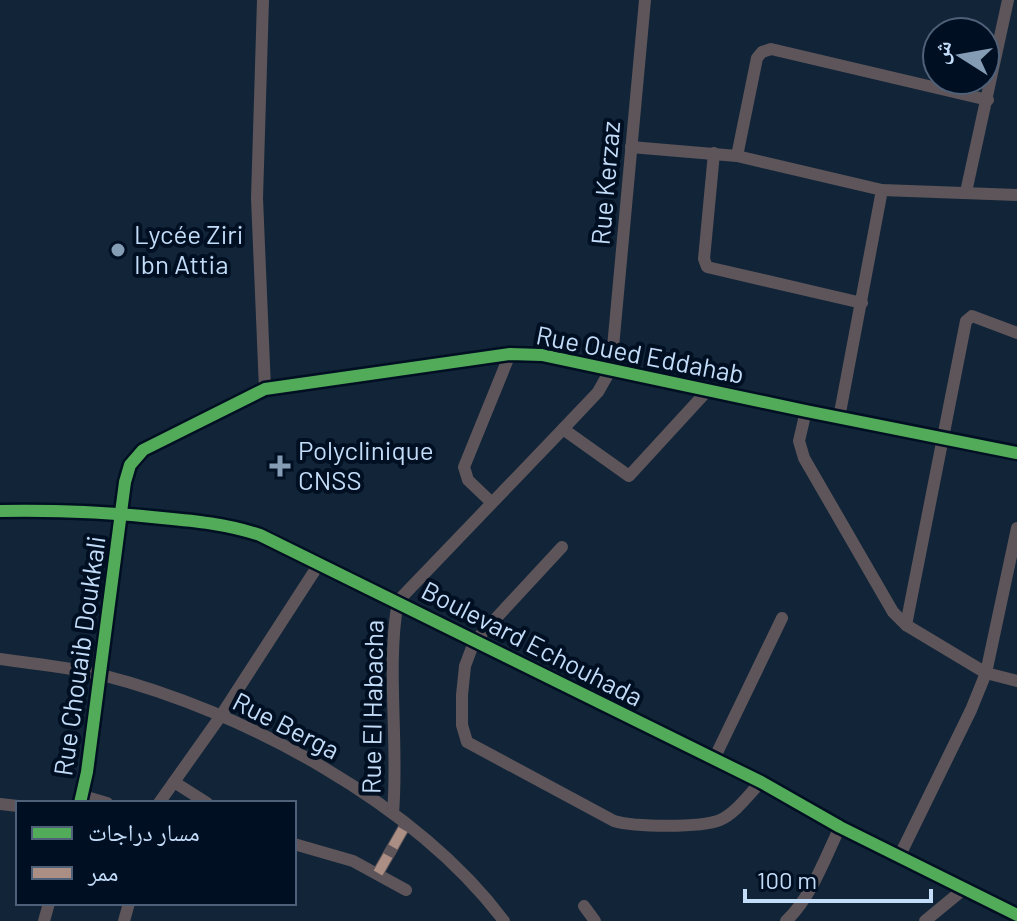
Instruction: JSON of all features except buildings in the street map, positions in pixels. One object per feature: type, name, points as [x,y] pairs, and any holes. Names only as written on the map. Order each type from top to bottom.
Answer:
[{"type":"street","points":[[263,0],[257,198],[265,389]]},
{"type":"street","name":"Rue Kerzaz","points":[[611,369],[645,0]]},
{"type":"street","points":[[966,192],[1008,0]]},
{"type":"street","points":[[737,156],[757,58],[771,49],[988,100]]},
{"type":"street","points":[[631,147],[737,156],[882,190],[1017,195]]},
{"type":"street","points":[[714,153],[704,259],[707,267],[862,303]]},
{"type":"street","points":[[839,418],[882,190]]},
{"type":"street","points":[[906,625],[967,318],[972,316],[1017,333]]},
{"type":"street","points":[[491,502],[468,480],[464,467],[510,354]]},
{"type":"street","name":"Rue Oued Eddahab","points":[[121,513],[130,465],[143,450],[265,389],[510,354],[566,359],[1017,453]]},
{"type":"street","points":[[398,601],[598,392],[611,369]]},
{"type":"street","points":[[563,429],[629,476],[708,390]]},
{"type":"street","points":[[806,411],[799,441],[804,458],[893,612],[906,625],[986,673],[1017,681]]},
{"type":"street","name":"Boulevard Echouhada","points":[[0,511],[121,513],[242,529],[398,601],[474,642],[761,782],[840,827],[1017,915]]},
{"type":"street","name":"Rue Chouaib Doukkali","points":[[81,800],[121,513]]},
{"type":"street","points":[[900,855],[986,673],[1011,585],[1017,528]]},
{"type":"street","points":[[562,547],[474,642],[465,666],[462,695],[462,725],[467,742],[614,821],[628,825],[712,823],[728,815],[761,782]]},
{"type":"street","points":[[160,801],[220,717],[319,564]]},
{"type":"street","name":"Rue El Habacha","points":[[393,813],[396,787],[394,639],[398,601]]},
{"type":"street","points":[[714,759],[782,618]]},
{"type":"street","name":"Rue Berga","points":[[0,659],[100,675],[155,691],[267,737],[332,773],[393,813],[448,859],[491,903],[504,921]]},
{"type":"street","points":[[174,782],[204,801]]},
{"type":"street","points":[[378,873],[406,824]]},
{"type":"street","points":[[786,921],[802,901],[840,827]]},
{"type":"street","points":[[296,845],[353,861],[406,890]]},
{"type":"street","points":[[925,921],[965,888]]},
{"type":"street","points":[[584,906],[595,921]]},
{"type":"marked path","points":[[378,873],[406,824]]},
{"type":"cycle path","points":[[80,801],[87,772],[125,482],[130,465],[143,450],[265,389],[510,354],[542,355],[1017,453]]},
{"type":"cycle path","points":[[0,511],[142,516],[211,524],[260,535],[761,782],[840,827],[1017,915]]},
{"type":"place","name":"Lycée Ziri Ibn Attia","points":[[118,250]]},
{"type":"place","name":"Polyclinique CNSS","points":[[280,466]]}]
